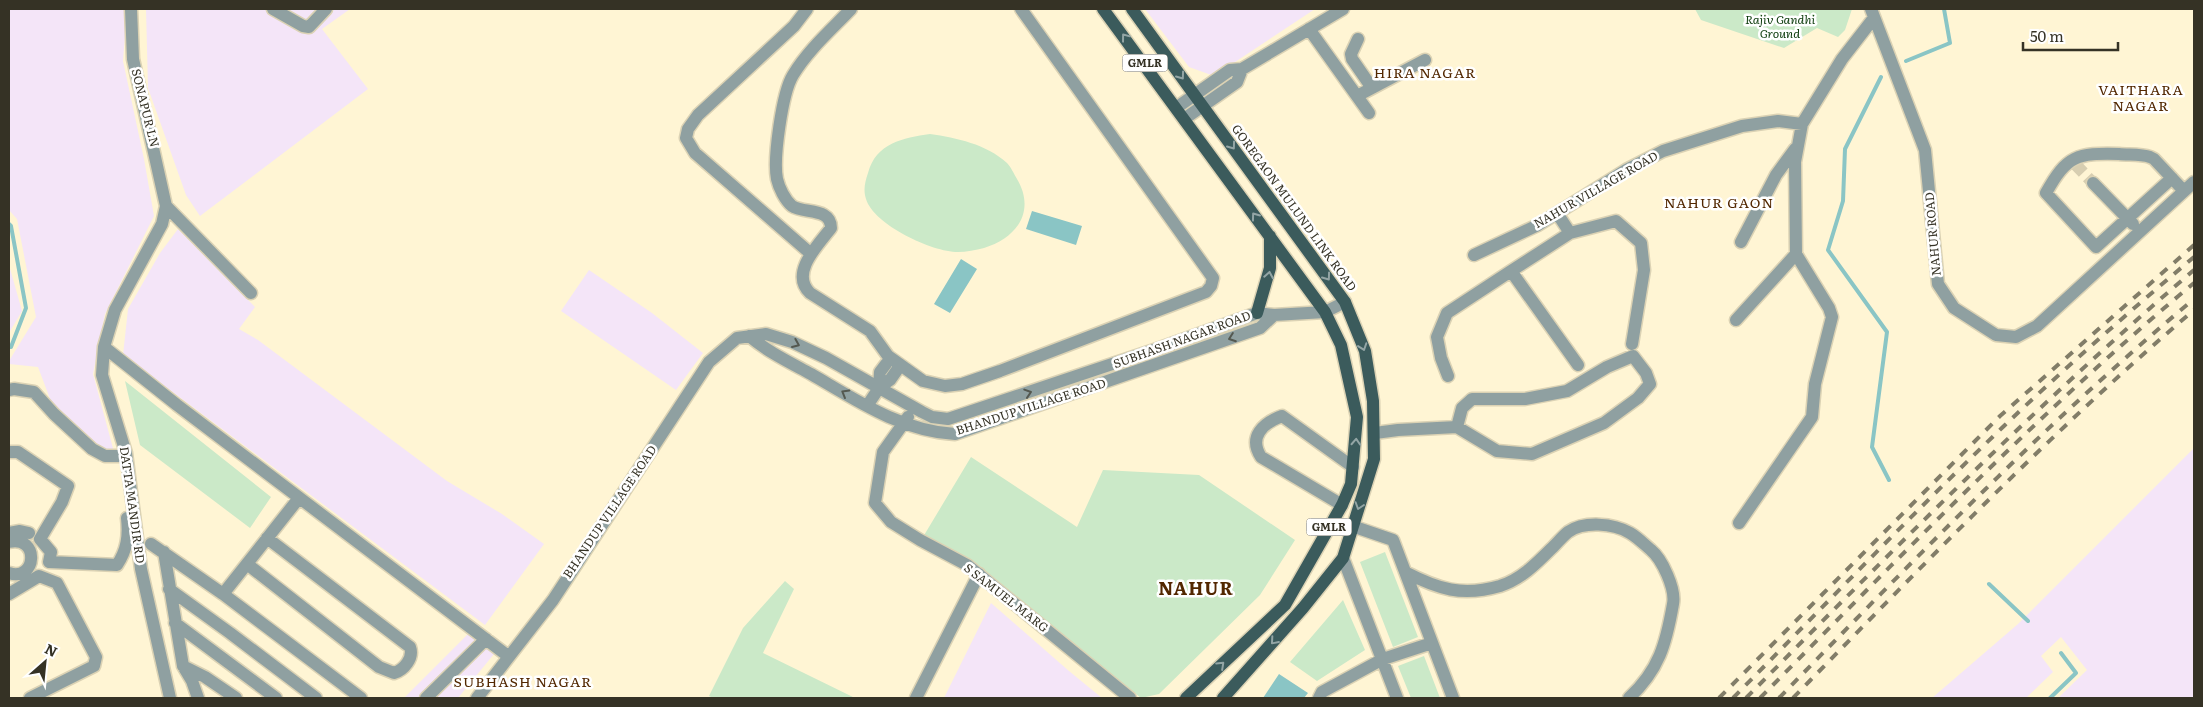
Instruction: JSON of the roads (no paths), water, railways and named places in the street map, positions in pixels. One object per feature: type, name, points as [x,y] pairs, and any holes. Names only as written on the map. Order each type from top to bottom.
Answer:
[{"type":"main road","name":"GMLR","points":[[1103,9],[1325,312],[1341,345],[1357,417],[1351,484],[1342,505],[1284,605],[1186,698]]},
{"type":"main road","name":"GMLR","points":[[1132,9],[1203,106]]},
{"type":"main road","name":"GOREGAON MULUND LINK ROAD","points":[[1203,106],[1345,302],[1365,350],[1373,401],[1374,458],[1343,558],[1303,608],[1223,698]]},
{"type":"main road","points":[[1257,313],[1270,268],[1270,236]]},
{"type":"street","name":"SONAPUR LN","points":[[131,9],[133,59],[166,206]]},
{"type":"street","points":[[273,9],[302,26],[309,27],[326,9]]},
{"type":"street","points":[[807,9],[794,26],[698,115],[688,129],[686,138],[695,153],[810,253]]},
{"type":"street","points":[[851,9],[805,58],[793,76],[785,94],[777,149],[777,179],[790,204],[797,209],[824,214],[831,223],[831,228],[810,253],[803,276],[806,289],[870,332],[888,356],[923,381],[936,385],[962,384],[1009,368],[1206,292],[1211,286],[1213,278],[1021,9]]},
{"type":"street","points":[[1176,108],[1230,70],[1242,69],[1343,9]]},
{"type":"street","points":[[1739,523],[1812,417],[1815,384],[1832,317],[1829,308],[1796,254],[1795,162],[1802,124],[1872,14]]},
{"type":"street","name":"NAHUR ROAD","points":[[1872,14],[1925,150],[1938,284],[1954,308],[1996,334],[2016,337],[2038,326],[2194,182]]},
{"type":"street","points":[[1309,29],[1369,113]]},
{"type":"street","points":[[1358,39],[1351,54],[1352,59],[1372,88]]},
{"type":"street","points":[[1337,68],[1352,59]]},
{"type":"street","points":[[1357,96],[1425,60]]},
{"type":"street","points":[[1184,119],[1237,82],[1242,69]]},
{"type":"street","name":"NAHUR VILLAGE ROAD","points":[[1474,255],[1538,225],[1626,170],[1663,151],[1742,126],[1778,121],[1802,124]]},
{"type":"street","points":[[1741,242],[1776,175],[1798,145]]},
{"type":"street","points":[[2172,178],[2096,247],[2046,193],[2056,176],[2079,156],[2090,154],[2147,156],[2154,159],[2172,178],[2184,192]]},
{"type":"street","points":[[2093,183],[2140,232]]},
{"type":"street","points":[[166,206],[251,293]]},
{"type":"street","name":"DATTA MANDIR RD","points":[[166,206],[162,224],[115,310],[104,347],[102,375],[123,458],[141,569],[170,698]]},
{"type":"street","points":[[1557,213],[1570,233]]},
{"type":"street","points":[[1448,376],[1441,358],[1437,337],[1447,313],[1570,233],[1616,221],[1641,242],[1644,270],[1632,344]]},
{"type":"street","points":[[1736,320],[1796,254]]},
{"type":"street","points":[[1511,271],[1578,365]]},
{"type":"street","points":[[1274,315],[1325,312],[1345,302]]},
{"type":"street","name":"SUBHASH NAGAR ROAD","points":[[948,419],[1064,381],[1257,313],[1274,315]]},
{"type":"street","name":"BHANDUP VILLAGE ROAD","points":[[749,336],[766,350],[903,424],[938,433],[955,434],[1260,328],[1274,315]]},
{"type":"street","points":[[1203,332],[1208,346]]},
{"type":"street","name":"BHANDUP VILLAGE ROAD","points":[[477,698],[552,600],[709,362],[737,338],[766,334],[792,342],[932,417],[948,419]]},
{"type":"street","points":[[104,347],[508,656]]},
{"type":"street","points":[[1154,350],[1160,364]]},
{"type":"street","points":[[1374,433],[1457,427],[1497,451],[1532,454],[1604,423],[1638,398],[1650,384],[1646,373],[1633,356],[1607,367],[1567,391],[1525,399],[1472,399],[1462,408],[1457,427]]},
{"type":"street","points":[[1124,360],[1129,374]]},
{"type":"street","points":[[867,406],[879,388],[880,372],[891,367]]},
{"type":"street","points":[[1064,381],[1069,395]]},
{"type":"street","points":[[9,390],[34,392],[54,414],[92,449],[105,456],[123,458],[129,534],[124,555],[117,565],[49,562],[50,552],[40,539],[62,502],[68,486],[18,452],[9,452]]},
{"type":"street","points":[[1005,400],[1010,415]]},
{"type":"street","name":"S SAMUEL MARG","points":[[915,408],[883,452],[875,503],[891,522],[967,565],[979,574],[1130,698]]},
{"type":"street","points":[[969,412],[974,427]]},
{"type":"street","points":[[1342,505],[1262,457],[1257,450],[1255,441],[1261,429],[1271,420],[1282,416],[1353,467]]},
{"type":"street","points":[[223,594],[299,498]]},
{"type":"street","points":[[1405,572],[1435,587],[1468,592],[1501,586],[1530,570],[1568,532],[1589,525],[1611,526],[1630,533],[1654,553],[1667,572],[1674,601],[1667,634],[1657,664],[1629,698]]},
{"type":"street","points":[[1352,526],[1393,540],[1453,698]]},
{"type":"street","points":[[9,533],[20,531],[29,533]]},
{"type":"street","points":[[247,564],[379,667],[394,673],[400,671],[410,658],[412,653],[410,647],[267,538]]},
{"type":"street","points":[[9,542],[15,541],[25,544],[32,559],[27,569],[18,574],[9,573]]},
{"type":"street","points":[[151,544],[223,594],[361,698]]},
{"type":"street","points":[[31,554],[49,550]]},
{"type":"street","points":[[164,552],[182,666],[192,681],[198,698]]},
{"type":"street","points":[[1343,558],[1397,698]]},
{"type":"street","points":[[916,698],[979,574]]},
{"type":"street","points":[[9,594],[39,576],[57,583],[96,657],[94,666],[30,698]]},
{"type":"street","points":[[169,589],[230,632],[316,698]]},
{"type":"street","points":[[175,623],[276,698]]},
{"type":"street","points":[[426,698],[486,639]]},
{"type":"street","points":[[1319,698],[1322,692],[1383,660],[1432,644]]},
{"type":"street","points":[[182,666],[205,677],[236,698]]},
{"type":"water","points":[[1032,211],[1082,226],[1076,245],[1026,229]]},
{"type":"water","points":[[961,259],[977,269],[950,313],[934,304]]},
{"type":"water","points":[[1279,674],[1308,693],[1304,698],[1263,698]]},
{"type":"waterway","points":[[1906,61],[1950,43],[1944,9]]},
{"type":"waterway","points":[[1881,77],[1845,149],[1843,201],[1828,250],[1887,332],[1872,447],[1889,480]]},
{"type":"waterway","points":[[9,224],[11,226],[26,308],[11,347],[9,347]]},
{"type":"waterway","points":[[1989,584],[2028,621]]},
{"type":"waterway","points":[[2050,698],[2076,673],[2061,653]]},
{"type":"tunnel","points":[[2075,164],[2093,183]]},
{"type":"railway","points":[[1719,698],[2000,416],[2194,245]]},
{"type":"railway","points":[[1733,698],[1902,526],[2005,425],[2098,340],[2194,257]]},
{"type":"railway","points":[[1746,698],[1966,479],[2078,373],[2194,270]]},
{"type":"railway","points":[[1760,698],[2026,433],[2194,283]]},
{"type":"railway","points":[[1779,698],[1930,544],[2033,443],[2139,346],[2194,299]]},
{"type":"railway","points":[[1793,698],[2039,451],[2141,356],[2194,310]]},
{"type":"district","name":"HIRA NAGAR","points":[[1425,73]]},
{"type":"district","name":"VAITHARA NAGAR","points":[[2141,98]]},
{"type":"district","name":"NAHUR GAON","points":[[1719,203]]},
{"type":"district","name":"NAHUR","points":[[1196,589]]},
{"type":"district","name":"SUBHASH NAGAR","points":[[523,682]]},
{"type":"park label","name":"Rajiv Gandhi Ground","points":[[1780,27]]}]
